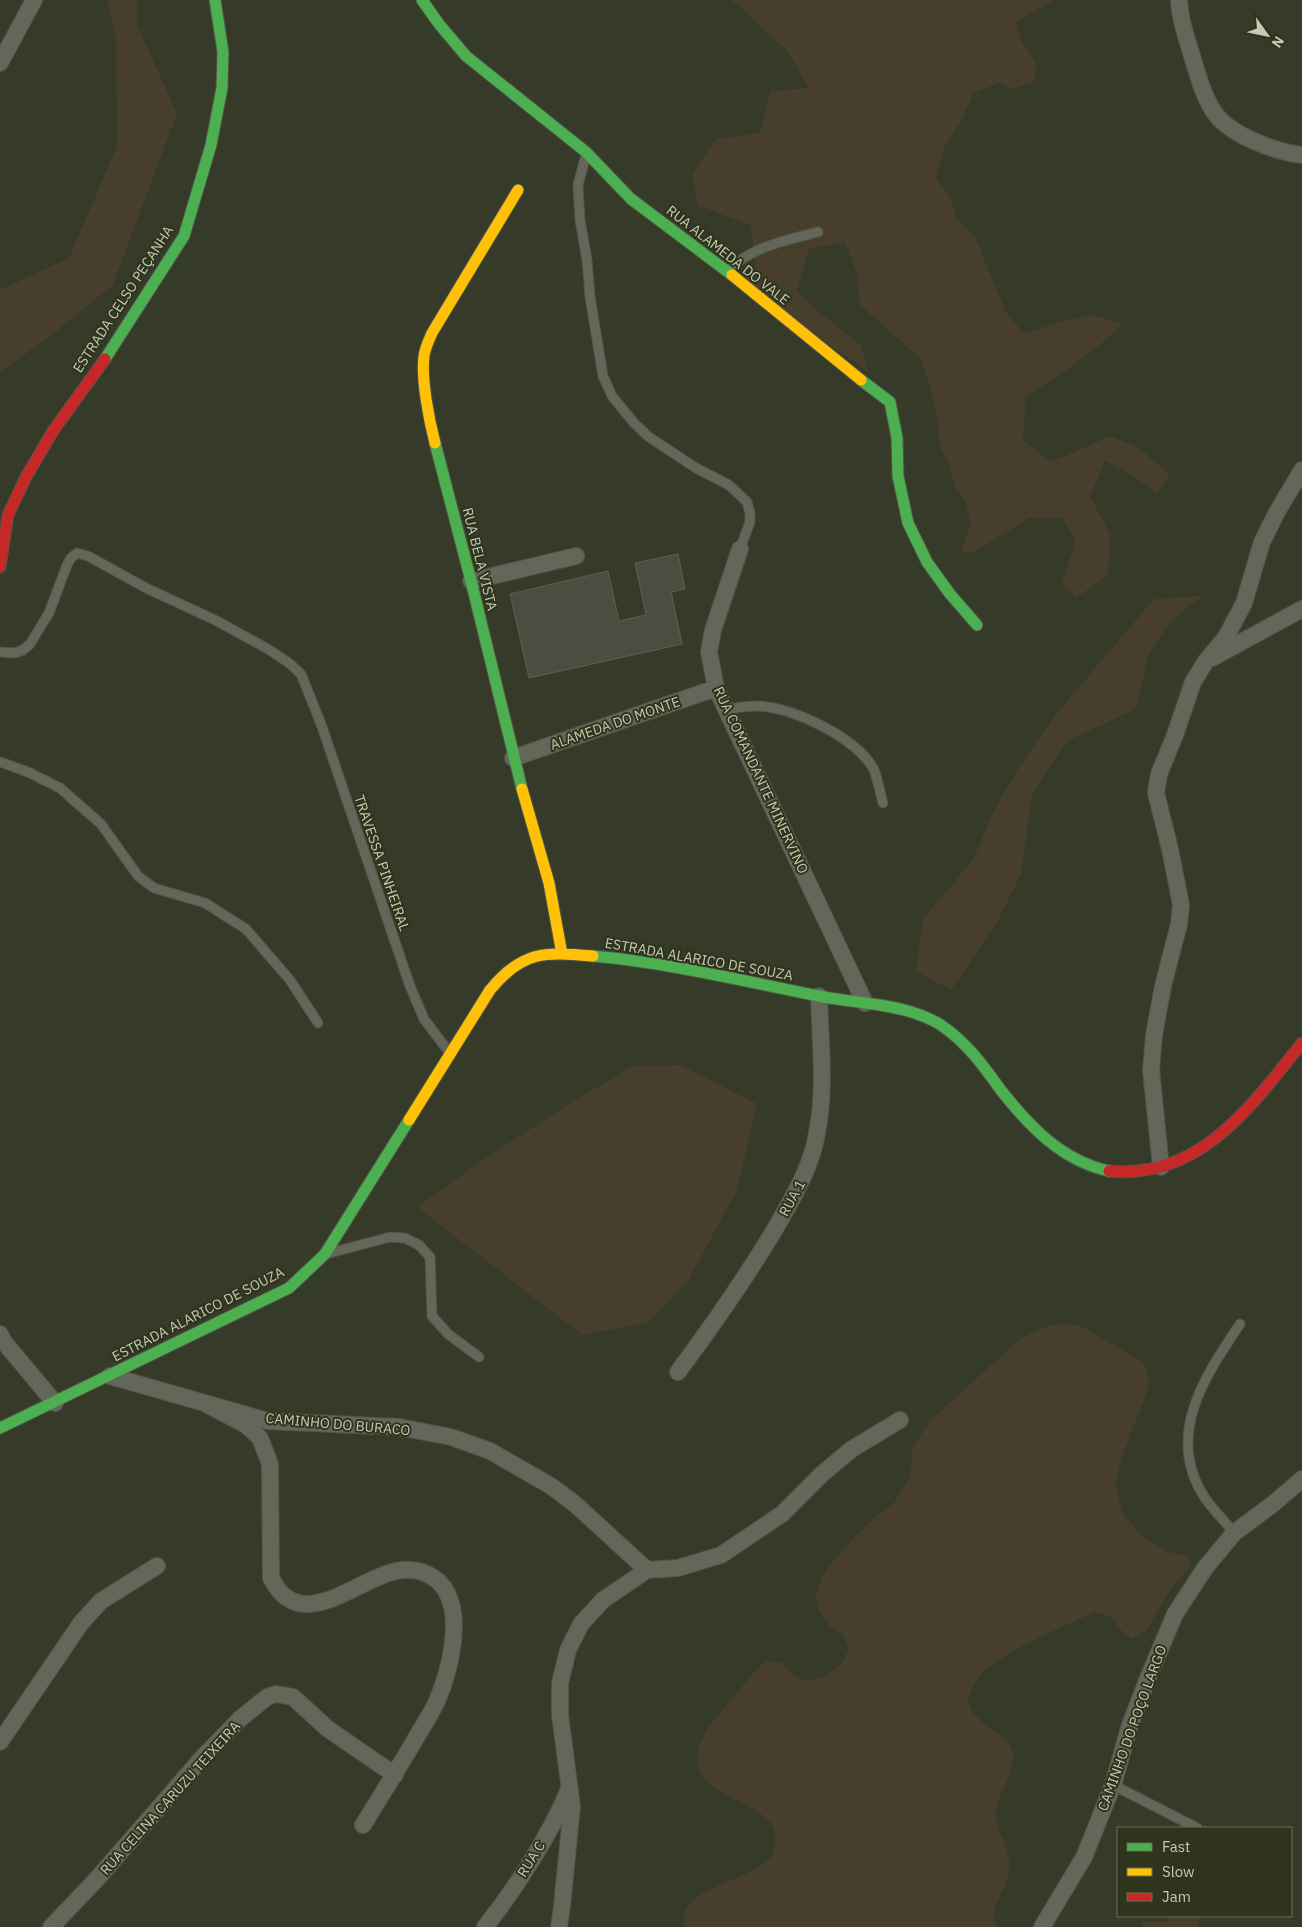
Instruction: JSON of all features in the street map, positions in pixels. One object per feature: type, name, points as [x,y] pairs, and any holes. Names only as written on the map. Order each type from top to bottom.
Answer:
[{"type":"main road","name":"ESTRADA CELSO PEÇANHA","points":[[0,567],[8,515],[30,470],[53,431],[105,359],[184,236],[211,145],[222,88],[223,52],[216,0]]},
{"type":"main road","name":"RUA ALAMEDA DO VALE","points":[[422,0],[466,56],[586,152],[632,199],[728,272],[830,356],[890,402],[897,438],[898,476],[908,524],[927,562],[950,594],[977,625]]},
{"type":"main road","name":"RUA BELA VISTA","points":[[518,190],[432,332],[424,353],[424,386],[432,429],[471,581],[513,758],[549,882],[562,954]]},
{"type":"main road","name":"ESTRADA ALARICO DE SOUZA","points":[[0,1428],[289,1288],[325,1254],[490,990],[502,975],[521,961],[545,954],[611,957],[819,996],[887,1005],[916,1012],[940,1024],[960,1038],[976,1055],[1017,1110],[1045,1139],[1076,1161],[1105,1171],[1136,1173],[1161,1167],[1193,1154],[1218,1138],[1246,1110],[1302,1043]]},
{"type":"street","points":[[0,63],[34,0]]},
{"type":"street","points":[[1179,0],[1180,16],[1203,93],[1216,115],[1231,127],[1268,147],[1284,153],[1302,155]]},
{"type":"street","points":[[1161,1167],[1151,1070],[1154,1035],[1179,924],[1181,905],[1174,865],[1156,793],[1159,774],[1193,682],[1206,661],[1226,637],[1244,604],[1262,542],[1302,470]]},
{"type":"street","name":"RUA COMANDANTE MINERVINO","points":[[740,550],[712,638],[710,652],[716,688],[865,1003]]},
{"type":"street","points":[[471,581],[576,556]]},
{"type":"street","points":[[1206,661],[1302,609]]},
{"type":"street","name":"ALAMEDA DO MONTE","points":[[513,758],[716,688]]},
{"type":"street","name":"RUA 1","points":[[678,1372],[726,1307],[760,1254],[806,1173],[817,1134],[822,1096],[819,996]]},
{"type":"street","points":[[0,1334],[4,1342],[55,1403]]},
{"type":"street","name":"CAMINHO DO BURACO","points":[[110,1376],[268,1421],[399,1427],[451,1438],[490,1451],[551,1486],[575,1504],[647,1570]]},
{"type":"street","points":[[206,1404],[246,1424],[260,1438],[270,1464],[270,1578],[276,1589],[283,1596],[304,1604],[321,1603],[397,1571],[412,1570],[426,1573],[442,1585],[450,1597],[453,1609],[454,1633],[450,1659],[436,1702],[395,1775],[363,1825]]},
{"type":"street","points":[[559,1927],[572,1806],[560,1716],[560,1683],[568,1650],[581,1624],[603,1600],[647,1570],[678,1568],[721,1555],[782,1514],[822,1474],[852,1449],[900,1420]]},
{"type":"street","name":"CAMINHO DO POÇO LARGO","points":[[1042,1927],[1084,1857],[1113,1785],[1130,1725],[1175,1614],[1205,1568],[1234,1533],[1273,1504],[1302,1479]]},
{"type":"street","points":[[1,1734],[81,1623],[100,1601],[157,1566]]},
{"type":"street","name":"RUA CELINA CARUZU TEIXEIRA","points":[[50,1927],[96,1880],[203,1757],[240,1719],[267,1697],[276,1694],[293,1697],[328,1730],[395,1775]]},
{"type":"street","name":"RUA C","points":[[485,1927],[498,1911],[541,1843],[563,1804],[569,1787]]},
{"type":"lane","points":[[586,152],[578,185],[580,220],[603,376],[612,396],[634,423],[649,437],[696,468],[729,485],[747,502],[750,522],[740,550]]},
{"type":"lane","points":[[728,272],[744,257],[783,242],[818,232]]},
{"type":"lane","name":"TRAVESSA PINHEIRAL","points":[[0,652],[23,650],[30,644],[49,613],[66,565],[77,553],[88,556],[146,588],[215,620],[268,649],[302,674],[410,986],[424,1019],[450,1053]]},
{"type":"lane","points":[[726,709],[758,706],[789,712],[845,739],[863,755],[874,770],[883,803]]},
{"type":"lane","points":[[0,762],[28,772],[60,788],[100,824],[138,876],[154,888],[205,903],[246,929],[290,980],[318,1023]]},
{"type":"lane","points":[[325,1254],[390,1237],[405,1238],[419,1245],[430,1257],[432,1316],[448,1334],[479,1357]]},
{"type":"lane","points":[[1234,1533],[1205,1498],[1192,1472],[1187,1436],[1194,1403],[1211,1367],[1240,1324]]},
{"type":"lane","points":[[1113,1785],[1195,1827]]},
{"type":"shaded area","points":[[107,0],[137,0],[137,25],[177,113],[113,285],[49,337],[0,372],[0,290],[69,258],[117,146],[116,38]]},
{"type":"shaded area","points":[[732,0],[1054,0],[1016,22],[1022,42],[1036,62],[1035,81],[1013,89],[999,83],[974,93],[960,123],[945,146],[936,178],[948,194],[957,218],[976,239],[1006,313],[1024,333],[1063,321],[1092,315],[1123,324],[1077,362],[1026,396],[1023,441],[1052,462],[1110,436],[1136,446],[1170,474],[1157,493],[1130,474],[1105,461],[1090,496],[1110,534],[1108,575],[1076,598],[1062,582],[1076,541],[1063,518],[1029,518],[974,552],[961,551],[971,525],[966,503],[955,485],[948,462],[940,446],[938,424],[930,385],[920,358],[860,305],[857,274],[845,243],[809,248],[797,291],[822,315],[861,345],[868,371],[740,285],[756,264],[750,225],[698,205],[692,174],[716,139],[760,133],[770,91],[809,88],[788,52]]},
{"type":"shaded area","points":[[1202,596],[1172,620],[1149,653],[1136,709],[1067,741],[1032,795],[1021,874],[994,928],[951,990],[916,971],[923,919],[973,860],[993,812],[1020,766],[1056,714],[1154,599]]},
{"type":"shaded area","points":[[681,1065],[757,1104],[737,1190],[688,1281],[647,1323],[582,1335],[417,1207],[480,1162],[567,1105],[633,1066]]},
{"type":"shaded area","points":[[1064,1323],[1081,1326],[1143,1362],[1149,1378],[1147,1393],[1119,1468],[1116,1484],[1119,1499],[1123,1514],[1142,1536],[1168,1552],[1189,1556],[1192,1564],[1171,1589],[1146,1631],[1132,1639],[1120,1629],[1110,1616],[1095,1612],[1013,1651],[983,1671],[974,1684],[967,1700],[973,1712],[978,1719],[1008,1742],[1013,1755],[1011,1770],[999,1800],[996,1815],[996,1821],[1009,1858],[1006,1881],[994,1911],[997,1927],[684,1927],[685,1913],[693,1902],[720,1885],[752,1871],[765,1862],[775,1849],[774,1829],[768,1820],[759,1812],[713,1787],[705,1779],[699,1769],[697,1758],[703,1737],[743,1685],[766,1661],[782,1663],[792,1675],[807,1681],[823,1677],[842,1663],[849,1649],[843,1634],[830,1626],[819,1612],[816,1596],[821,1579],[830,1565],[873,1519],[894,1503],[910,1477],[913,1447],[930,1421],[1020,1339],[1041,1329]]},
{"type":"shaded area","points":[[1170,1917],[1201,1917],[1198,1927],[1143,1927],[1142,1921],[1168,1922]]},
{"type":"building","points":[[678,554],[685,589],[671,592],[682,644],[529,678],[510,594],[608,571],[619,621],[646,615],[635,563]]},
{"type":"traffic: fast","points":[[105,359],[184,236],[211,145],[222,88],[223,52],[215,0]]},
{"type":"traffic: fast","points":[[422,0],[466,56],[586,152],[631,199],[732,275]]},
{"type":"traffic: fast","points":[[861,380],[890,402],[897,438],[898,476],[908,523],[927,562],[950,594],[977,625]]},
{"type":"traffic: fast","points":[[435,443],[522,789]]},
{"type":"traffic: fast","points":[[593,956],[680,968],[824,997],[899,1009],[928,1018],[941,1025],[966,1046],[1011,1103],[1048,1140],[1076,1159],[1109,1171]]},
{"type":"traffic: fast","points":[[0,1428],[289,1288],[325,1254],[409,1120]]},
{"type":"traffic: slow","points":[[435,443],[425,388],[423,365],[426,347],[432,333],[518,190]]},
{"type":"traffic: slow","points":[[732,275],[861,380]]},
{"type":"traffic: slow","points":[[522,789],[549,883],[562,954]]},
{"type":"traffic: slow","points":[[409,1120],[490,990],[513,967],[536,956],[548,954],[593,956]]},
{"type":"traffic: jam","points":[[0,567],[8,515],[26,477],[53,431],[105,359]]},
{"type":"traffic: jam","points":[[1109,1171],[1141,1171],[1171,1164],[1197,1151],[1221,1134],[1243,1113],[1302,1043]]}]
